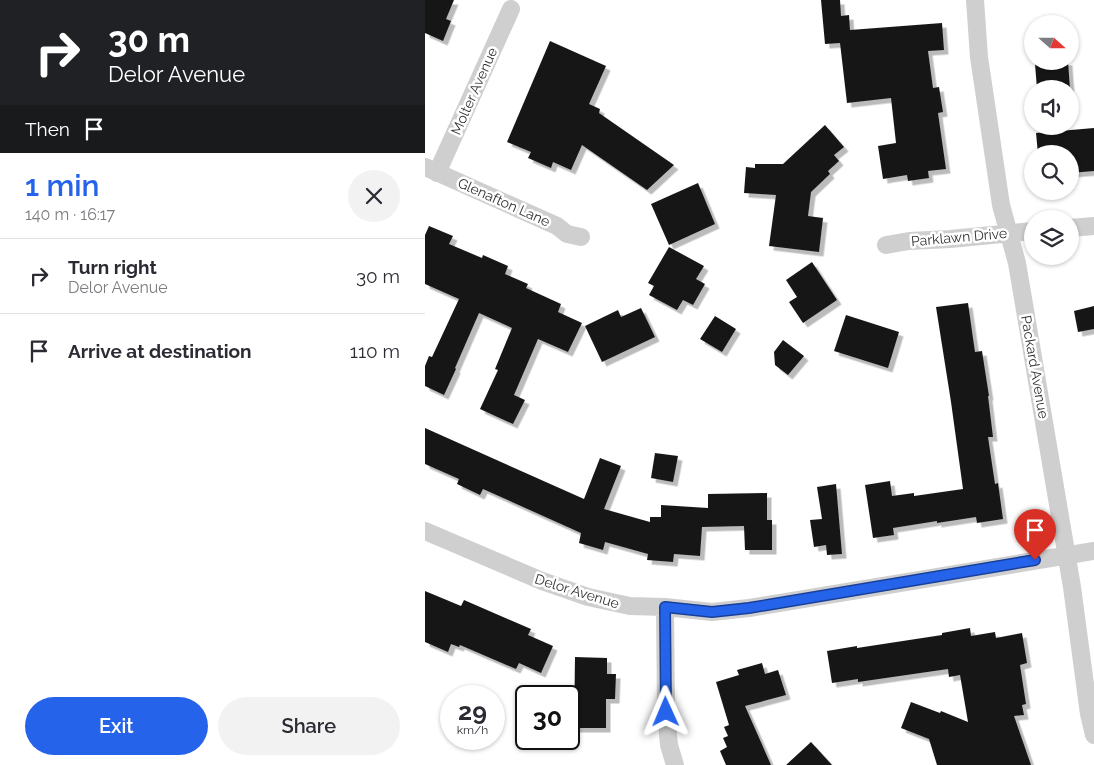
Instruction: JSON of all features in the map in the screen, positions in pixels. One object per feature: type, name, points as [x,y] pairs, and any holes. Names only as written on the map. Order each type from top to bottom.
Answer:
[{"type":"street","name":"Packard Avenue","points":[[975,0],[979,56],[1001,206],[1017,263],[1067,555],[1089,714],[1094,735]]},
{"type":"street","name":"Molter Avenue","points":[[431,170],[511,9]]},
{"type":"street","name":"Glenafton Lane","points":[[431,170],[557,226],[567,234],[581,237]]},
{"type":"street","points":[[1079,227],[1094,226]]},
{"type":"street","name":"Parklawn Drive","points":[[886,245],[909,241],[1024,232]]},
{"type":"street","name":"Delor Avenue","points":[[425,531],[542,581],[588,597],[630,606],[665,607],[712,612],[749,608],[1094,550]]},
{"type":"street","points":[[665,607],[666,712],[669,745],[675,765]]},
{"type":"building","points":[[425,0],[454,0],[446,19],[451,21],[443,41],[425,33]]},
{"type":"building","points":[[821,0],[840,0],[841,16],[849,15],[850,30],[942,23],[944,50],[928,51],[933,88],[939,87],[943,112],[938,113],[946,169],[928,171],[929,178],[908,181],[907,175],[883,179],[878,146],[896,143],[891,98],[847,103],[840,43],[825,44]]},
{"type":"building","points":[[550,41],[606,66],[589,104],[600,109],[599,113],[674,165],[647,190],[582,145],[571,170],[553,162],[551,168],[528,158],[531,152],[507,142]]},
{"type":"building","points":[[1035,70],[1069,70],[1069,80],[1036,80]]},
{"type":"building","points":[[825,125],[844,147],[834,155],[839,161],[828,171],[830,174],[811,192],[808,216],[823,218],[819,252],[769,246],[776,195],[744,193],[746,167],[755,168],[755,164],[783,164]]},
{"type":"building","points":[[1094,128],[1094,171],[1079,172],[1079,145],[1037,145],[1036,135],[1079,135],[1079,129]]},
{"type":"building","points":[[698,183],[715,224],[669,245],[651,204]]},
{"type":"building","points":[[429,226],[453,236],[449,244],[482,258],[483,255],[508,266],[505,274],[528,284],[526,288],[561,304],[558,312],[582,323],[568,352],[538,339],[514,395],[525,400],[513,424],[480,409],[498,370],[495,369],[512,328],[479,313],[444,395],[425,386],[425,366],[429,356],[432,357],[459,299],[425,284],[425,235]]},
{"type":"building","points":[[669,247],[704,266],[696,279],[705,284],[693,305],[683,300],[677,310],[649,295],[654,286],[648,283]]},
{"type":"building","points":[[812,262],[837,300],[803,323],[789,302],[797,297],[786,280]]},
{"type":"building","points":[[968,303],[975,352],[982,351],[993,437],[988,437],[995,484],[998,483],[1003,519],[977,523],[976,517],[937,523],[937,521],[893,528],[894,535],[873,538],[865,485],[890,481],[892,496],[914,493],[914,496],[963,489],[936,307]]},
{"type":"building","points":[[1094,306],[1094,329],[1078,332],[1074,311]]},
{"type":"building","points":[[641,308],[655,337],[602,362],[585,326],[618,310],[621,317]]},
{"type":"building","points":[[846,315],[899,332],[888,368],[834,351]]},
{"type":"building","points":[[715,316],[736,329],[722,352],[700,339]]},
{"type":"building","points":[[783,340],[804,356],[788,375],[775,365],[774,352]]},
{"type":"building","points":[[425,428],[584,499],[600,458],[621,466],[604,509],[650,522],[650,517],[661,517],[661,505],[708,508],[708,494],[767,493],[767,520],[772,520],[772,550],[745,550],[744,526],[702,527],[700,556],[674,554],[673,562],[647,560],[648,554],[605,542],[603,550],[579,543],[581,533],[483,489],[480,495],[457,484],[459,479],[425,464]]},
{"type":"building","points":[[655,453],[678,456],[673,482],[651,478]]},
{"type":"building","points":[[836,484],[842,554],[827,555],[826,545],[814,547],[810,520],[822,519],[817,487]]},
{"type":"building","points":[[425,591],[461,606],[464,600],[531,629],[528,635],[553,646],[541,673],[519,663],[516,669],[460,645],[459,647],[451,644],[448,652],[425,642]]},
{"type":"building","points":[[970,628],[971,636],[995,632],[996,638],[1022,633],[1027,663],[1020,665],[1026,704],[1022,705],[1024,715],[1014,716],[1031,765],[937,765],[929,739],[901,728],[911,702],[968,722],[960,675],[949,677],[948,669],[858,682],[858,679],[832,683],[827,651],[942,635],[942,633]]},
{"type":"building","points":[[575,657],[607,658],[607,674],[616,674],[615,699],[606,699],[606,728],[580,728],[580,685],[575,685]]},
{"type":"building","points":[[762,663],[765,674],[778,670],[786,695],[745,706],[771,765],[726,765],[720,751],[727,747],[723,738],[728,736],[724,727],[729,725],[716,682],[739,675],[737,670]]},
{"type":"building","points":[[811,742],[832,765],[786,765]]},
{"type":"route","points":[[666,712],[665,607],[712,612],[749,608],[1035,560]]}]
